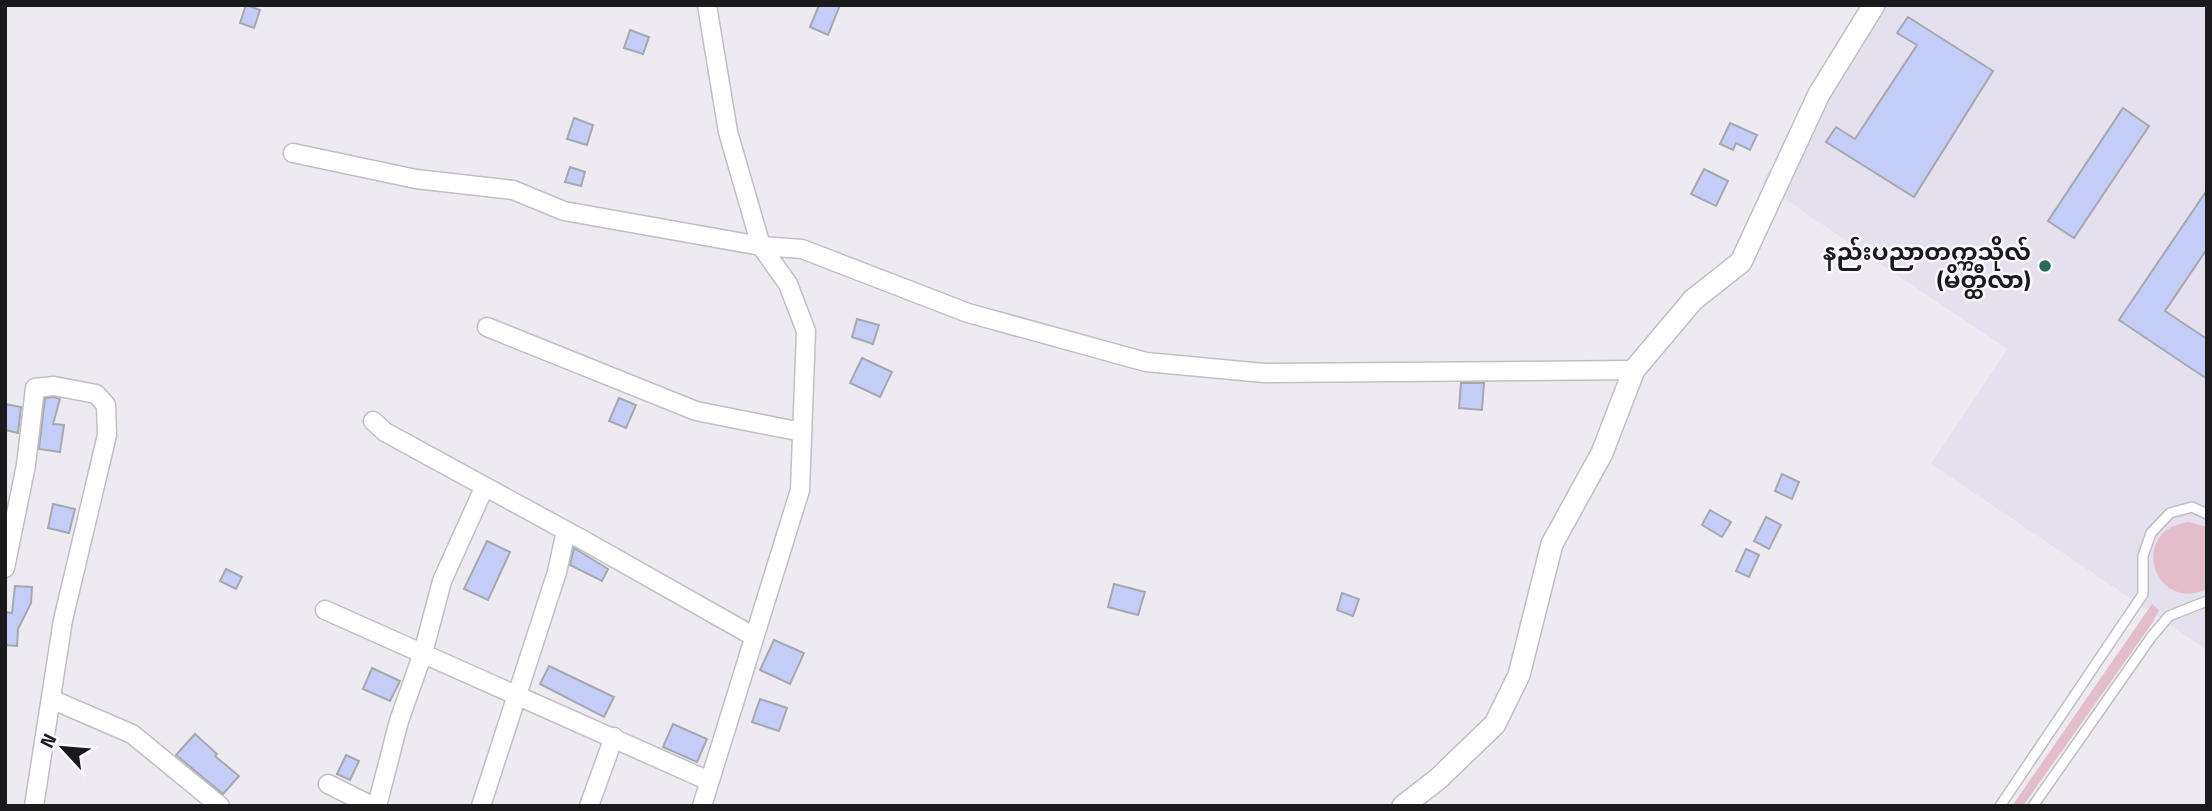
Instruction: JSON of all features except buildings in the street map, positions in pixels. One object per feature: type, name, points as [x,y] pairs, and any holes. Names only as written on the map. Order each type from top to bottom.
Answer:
[{"type":"street","points":[[702,806],[800,491],[807,331],[788,284],[761,246],[728,132],[707,5]]},
{"type":"street","points":[[1403,806],[1438,779],[1495,724],[1519,675],[1552,544],[1602,453],[1634,370],[1693,300],[1741,262],[1819,94],[1874,5]]},
{"type":"street","points":[[293,153],[416,179],[513,190],[564,211],[761,246],[802,249],[968,313],[1146,362],[1264,373],[1634,370]]},
{"type":"street","points":[[487,327],[696,411],[802,432]]},
{"type":"street","points":[[5,568],[26,465],[35,387],[54,386],[96,394],[106,405],[107,435],[63,620],[34,806]]},
{"type":"street","points":[[373,421],[385,432],[753,636]]},
{"type":"street","points":[[328,784],[375,806],[399,721],[423,653],[442,581],[484,488]]},
{"type":"street","points":[[481,806],[557,572],[566,531]]},
{"type":"street","points":[[325,610],[709,781]]},
{"type":"street","points":[[51,699],[132,734],[220,806]]},
{"type":"street","points":[[589,806],[614,737]]},
{"type":"lane","points":[[2000,806],[2143,594],[2143,556],[2151,533],[2170,513],[2192,507],[2207,514]]},
{"type":"lane","points":[[2033,806],[2152,635],[2169,615],[2207,601]]},
{"type":"shaded area","name":"နည်းပညာတက္ကသိုလ် (မိတ္ထီလာ)","points":[[1880,5],[2207,5],[2207,650],[1931,464],[2007,349],[1761,183]]},
{"type":"shaded area","points":[[2189,522],[2207,527],[2207,589],[2188,594],[2173,590],[2162,581],[2155,568],[2153,553],[2158,539],[2170,528]]},
{"type":"shaded area","points":[[2152,604],[2159,610],[2153,622],[2023,806],[2012,806]]},
{"type":"place","name":"နည်းပညာတက္ကသိုလ် (မိတ္ထီလာ)","points":[[2045,266]]}]
